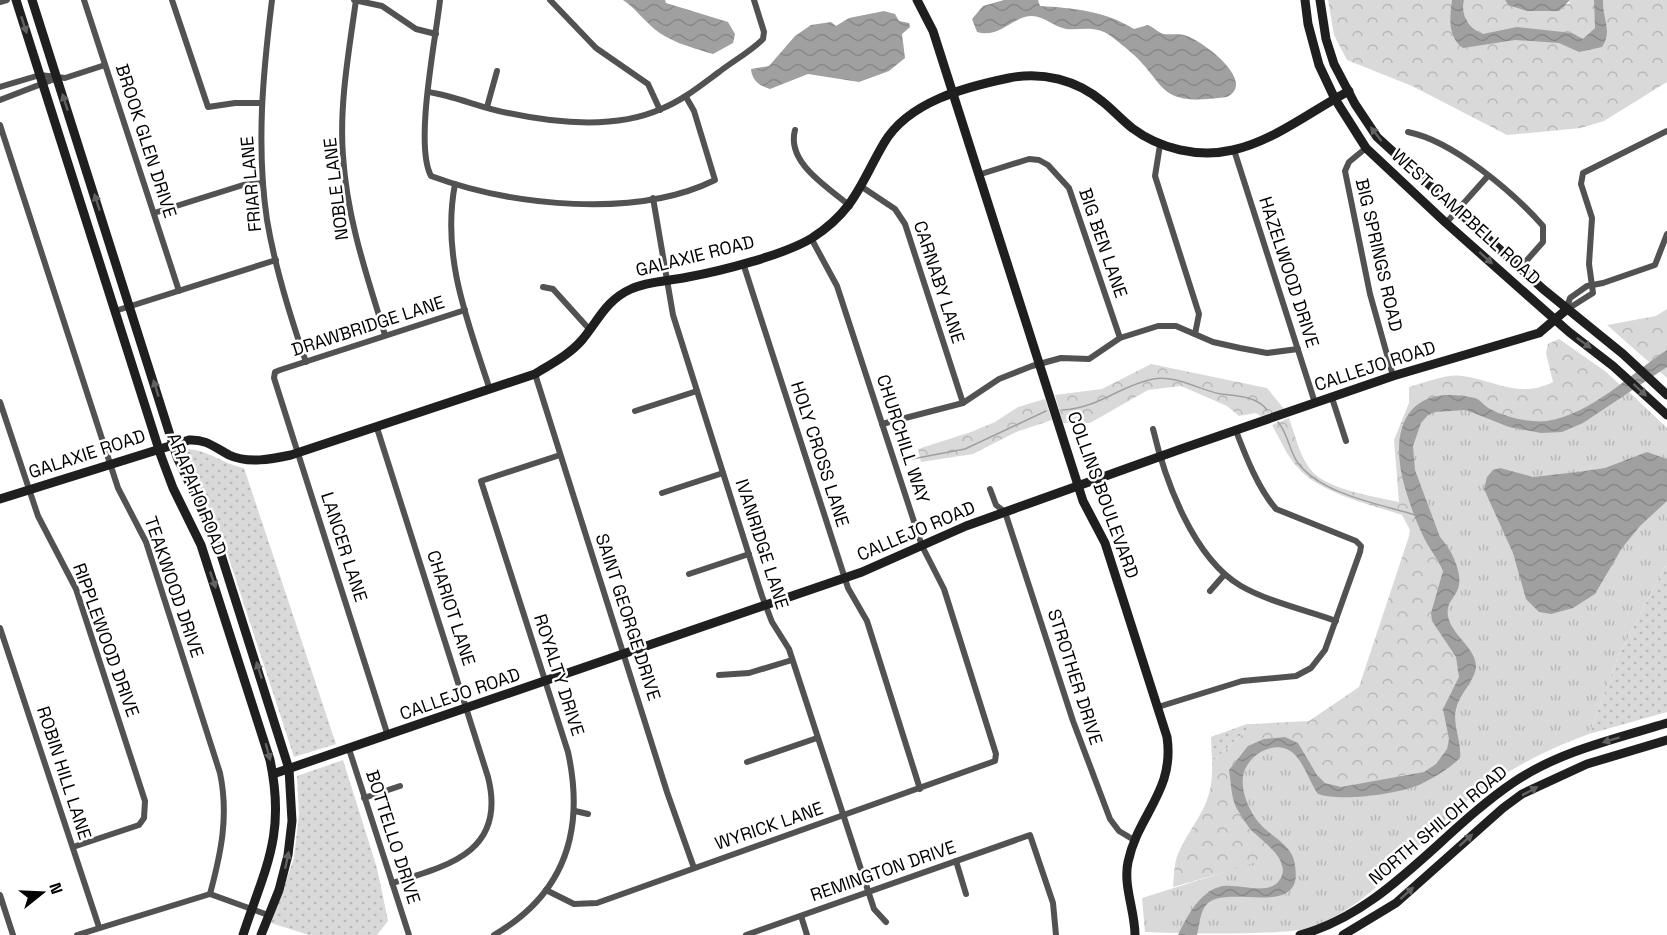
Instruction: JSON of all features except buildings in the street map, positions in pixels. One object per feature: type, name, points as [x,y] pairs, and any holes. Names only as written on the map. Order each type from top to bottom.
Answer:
[{"type":"main road","name":"ARAPAHO ROAD","points":[[16,0],[159,448],[173,488],[201,545],[264,737],[273,774],[276,810],[274,839],[266,875],[243,935]]},
{"type":"main road","name":"ARAPAHO ROAD","points":[[32,0],[174,444],[187,481],[217,542],[289,769],[292,788],[291,834],[284,872],[261,935]]},
{"type":"main road","name":"COLLINS BOULEVARD","points":[[917,0],[933,31],[1078,485],[1105,543],[1167,737],[1168,768],[1156,804],[1134,840],[1127,877],[1135,935]]},
{"type":"main road","name":"WEST CAMPBELL ROAD","points":[[1305,0],[1311,41],[1319,65],[1335,99],[1366,148],[1541,308],[1613,366],[1667,415]]},
{"type":"main road","name":"WEST CAMPBELL ROAD","points":[[1320,0],[1326,39],[1334,64],[1377,137],[1566,310],[1623,354],[1667,395]]},
{"type":"main road","points":[[1311,41],[1326,39]]},
{"type":"main road","name":"GALAXIE ROAD","points":[[0,499],[174,444],[201,440],[233,456],[249,459],[276,458],[298,453],[535,374],[570,352],[590,330],[604,308],[633,287],[743,263],[811,238],[828,227],[850,206],[884,142],[899,123],[933,101],[953,94],[1007,78],[1029,75],[1050,77],[1070,82],[1089,91],[1131,128],[1160,145],[1191,153],[1234,150],[1281,130],[1349,91]]},
{"type":"main road","points":[[1537,334],[1543,322],[1541,308]]},
{"type":"main road","name":"CALLEJO ROAD","points":[[273,774],[844,578],[1005,512],[1158,457],[1393,376],[1537,334],[1566,310]]},
{"type":"main road","points":[[1537,334],[1567,330]]},
{"type":"main road","name":"NORTH SHILOH ROAD","points":[[1300,935],[1330,924],[1378,897],[1492,798],[1530,772],[1563,756],[1667,723]]},
{"type":"main road","name":"NORTH SHILOH ROAD","points":[[1343,935],[1396,903],[1503,808],[1522,794],[1578,767],[1667,740]]},
{"type":"street","points":[[0,2],[7,0]]},
{"type":"street","name":"BROOK GLEN DRIVE","points":[[84,0],[178,291]]},
{"type":"street","points":[[172,0],[208,108],[235,102],[261,103]]},
{"type":"street","name":"FRIAR LANE","points":[[272,0],[261,103],[263,183],[276,260],[306,362]]},
{"type":"street","points":[[355,0],[382,6],[416,29],[436,34]]},
{"type":"street","name":"NOBLE LANE","points":[[355,0],[345,94],[343,155],[355,235],[386,335]]},
{"type":"street","points":[[440,0],[428,92],[426,134],[431,176],[509,197],[549,203],[607,204],[684,192],[715,180],[694,111],[686,97]]},
{"type":"street","points":[[550,0],[596,48],[648,84],[660,110]]},
{"type":"street","points":[[428,92],[451,95],[507,113],[568,121],[608,120],[660,110],[686,97],[763,39],[764,32],[754,0]]},
{"type":"street","points":[[0,100],[58,78],[105,65]]},
{"type":"street","points":[[487,107],[498,71]]},
{"type":"street","points":[[0,87],[40,75],[58,78]]},
{"type":"street","name":"TEAKWOOD DRIVE","points":[[0,125],[118,488],[146,542],[220,773],[225,806],[223,845],[210,894]]},
{"type":"street","points":[[795,130],[792,140],[800,161],[850,206]]},
{"type":"street","points":[[1593,286],[1589,264],[1592,218],[1580,179],[1583,173],[1667,130]]},
{"type":"street","points":[[1408,132],[1424,135],[1441,144],[1487,177],[1539,222],[1545,231],[1543,242],[1520,268]]},
{"type":"street","points":[[1160,145],[1155,176],[1199,314],[1195,334]]},
{"type":"street","name":"BIG SPRINGS ROAD","points":[[1366,148],[1349,162],[1345,171],[1370,294],[1393,376]]},
{"type":"street","name":"HAZELWOOD DRIVE","points":[[1234,150],[1315,403]]},
{"type":"street","name":"BIG BEN LANE","points":[[978,175],[1029,159],[1039,160],[1048,165],[1070,188],[1120,338]]},
{"type":"street","points":[[1446,223],[1487,177]]},
{"type":"street","points":[[154,213],[243,185],[263,183]]},
{"type":"street","points":[[455,184],[451,205],[450,246],[465,310],[490,390]]},
{"type":"street","name":"CARNABY LANE","points":[[862,187],[896,209],[905,224],[963,403]]},
{"type":"street","name":"IVANRIDGE LANE","points":[[653,198],[673,315],[765,606],[792,660],[868,892],[878,915],[886,922]]},
{"type":"street","name":"CALLEJO ROAD","points":[[1566,310],[1570,298],[1587,286],[1655,265],[1667,234]]},
{"type":"street","name":"CHURCHILL WAY","points":[[811,238],[837,286],[922,546],[944,589],[996,754]]},
{"type":"street","points":[[115,311],[276,260]]},
{"type":"street","name":"HOLY CROSS LANE","points":[[743,263],[844,578],[867,621],[920,789]]},
{"type":"street","points":[[543,287],[553,289],[590,330]]},
{"type":"street","name":"DRAWBRIDGE LANE","points":[[280,370],[465,310]]},
{"type":"street","points":[[882,424],[963,403],[999,379],[1061,358],[1089,359],[1120,338],[1167,325],[1213,342],[1267,353],[1298,349]]},
{"type":"street","name":"LANCER LANE","points":[[280,370],[275,372],[274,383],[388,736]]},
{"type":"street","name":"SAINT GEORGE DRIVE","points":[[535,374],[694,868]]},
{"type":"street","points":[[635,411],[697,391]]},
{"type":"street","points":[[1332,398],[1346,441]]},
{"type":"street","name":"RIPPLEWOOD DRIVE","points":[[0,402],[38,516],[76,589],[145,801],[144,819],[139,825],[74,848]]},
{"type":"street","name":"CHARIOT LANE","points":[[377,428],[467,709],[490,786],[492,801],[487,827],[475,846],[454,863],[392,883]]},
{"type":"street","points":[[1153,429],[1158,457],[1192,535],[1224,575],[1243,587],[1336,621]]},
{"type":"street","points":[[1158,707],[1242,681],[1285,678],[1304,673],[1319,661],[1336,621],[1361,546],[1356,540],[1276,509],[1268,500],[1250,465],[1236,431]]},
{"type":"street","name":"ROYALTY DRIVE","points":[[494,935],[524,916],[546,890],[569,843],[575,811],[568,752],[481,481],[560,455]]},
{"type":"street","points":[[662,493],[723,473]]},
{"type":"street","name":"STROTHER DRIVE","points":[[990,489],[996,505],[1005,512],[1089,766],[1114,826],[1134,840]]},
{"type":"street","points":[[689,574],[749,554]]},
{"type":"street","points":[[1210,591],[1224,575]]},
{"type":"street","name":"ROBIN HILL LANE","points":[[0,628],[99,927]]},
{"type":"street","points":[[719,675],[749,673],[792,660]]},
{"type":"street","points":[[747,762],[817,738]]},
{"type":"street","name":"BOTTELLO DRIVE","points":[[349,749],[409,935]]},
{"type":"street","name":"WYRICK LANE","points":[[546,890],[574,904],[591,904],[989,764],[995,761],[996,754]]},
{"type":"street","points":[[364,798],[400,786]]},
{"type":"street","points":[[575,811],[588,814]]},
{"type":"street","name":"REMINGTON DRIVE","points":[[746,935],[1030,835],[1053,903],[1056,935]]},
{"type":"street","points":[[956,861],[966,894]]},
{"type":"street","points":[[77,935],[210,894],[268,915]]},
{"type":"street","points":[[0,895],[13,935]]},
{"type":"street","points":[[801,916],[807,935]]},
{"type":"green space","points":[[1328,0],[1505,0],[1508,5],[1569,4],[1570,0],[1667,0],[1667,82],[1604,121],[1581,128],[1507,135],[1412,86],[1347,60],[1334,35]]},
{"type":"green space","points":[[1667,309],[1667,378],[1607,325],[1656,316]]},
{"type":"green space","points":[[1559,339],[1605,371],[1667,428],[1489,767],[1405,821],[1173,887],[1178,854],[1202,812],[1210,791],[1212,762],[1253,724],[1309,721],[1359,687],[1409,536],[1410,530],[1402,515],[1332,491],[1308,477],[1290,458],[1272,425],[1289,418],[1304,459],[1318,477],[1339,487],[1399,502],[1394,440],[1409,403],[1409,387],[1457,375],[1519,389],[1541,387],[1553,382],[1546,353],[1548,344]]},
{"type":"green space","points":[[1151,364],[1267,388],[1285,410],[1262,417],[1256,413],[1239,416],[1227,406],[1181,386],[1148,390],[1090,423],[1063,423],[1055,395],[1102,389]]},
{"type":"green space","points":[[1626,389],[1667,428],[1667,562],[1618,657],[1589,734],[1537,756],[1489,784],[1459,807],[1371,892],[1331,919],[1308,929],[1292,931],[1228,934],[1145,932],[1142,898],[1282,854],[1239,803],[1241,763],[1271,742],[1290,745],[1322,790],[1418,780],[1450,761],[1455,697],[1464,659],[1440,622],[1450,584],[1422,527],[1409,428],[1441,402],[1535,427],[1569,422]]},
{"type":"green space","points":[[1045,399],[1052,420],[1016,432],[973,454],[921,462],[918,449],[971,432],[995,422],[1018,407]]},
{"type":"green space","points":[[186,449],[202,452],[244,468],[336,744],[294,757],[220,531],[184,453]]},
{"type":"green space","points":[[1667,562],[1667,712],[1589,734],[1618,657]]},
{"type":"green space","points":[[1253,724],[1212,762],[1211,737]]},
{"type":"green space","points":[[343,760],[377,868],[388,921],[377,935],[309,935],[271,923],[294,858],[299,814],[297,776]]},
{"type":"water","points":[[623,0],[665,0],[666,3],[728,22],[735,34],[733,43],[713,54],[678,43],[655,29]]},
{"type":"water","points":[[1004,0],[1038,0],[1040,6],[1077,9],[1100,14],[1134,29],[1148,25],[1164,34],[1187,36],[1205,46],[1225,63],[1236,82],[1235,90],[1227,97],[1185,99],[1173,95],[1164,89],[1137,58],[1111,36],[1094,29],[1066,29],[1032,16],[1018,19],[999,30],[977,32],[972,19],[983,6]]},
{"type":"water","points":[[1452,0],[1464,0],[1463,11],[1467,21],[1483,34],[1517,27],[1572,33],[1583,39],[1595,28],[1594,0],[1603,0],[1607,35],[1602,47],[1579,52],[1559,43],[1515,40],[1463,48],[1452,32],[1450,20]]},
{"type":"water","points":[[1505,0],[1570,0],[1559,11],[1527,11],[1508,5]]},
{"type":"water","points":[[884,11],[895,14],[899,21],[909,23],[910,27],[902,34],[905,58],[889,71],[859,82],[808,74],[770,89],[760,85],[753,77],[751,69],[769,66],[795,36],[811,25],[831,22],[836,26],[849,18]]},
{"type":"water","points":[[1667,350],[1667,367],[1583,423],[1562,432],[1541,433],[1509,427],[1466,410],[1435,412],[1428,415],[1421,423],[1413,446],[1415,470],[1440,537],[1452,555],[1458,570],[1459,585],[1449,605],[1448,616],[1450,623],[1472,654],[1476,668],[1460,699],[1455,715],[1460,758],[1437,776],[1412,788],[1370,796],[1340,797],[1318,794],[1302,764],[1289,750],[1277,747],[1258,754],[1244,771],[1245,796],[1257,820],[1292,855],[1295,882],[1289,891],[1279,896],[1223,897],[1212,901],[1204,908],[1197,935],[1178,935],[1199,900],[1212,890],[1226,886],[1266,888],[1278,882],[1282,875],[1283,867],[1280,860],[1269,846],[1249,828],[1233,798],[1229,770],[1248,746],[1264,739],[1285,737],[1298,743],[1317,775],[1325,783],[1341,787],[1424,772],[1436,764],[1447,749],[1449,739],[1443,709],[1459,677],[1456,657],[1432,621],[1431,613],[1443,571],[1416,521],[1400,467],[1401,430],[1408,415],[1418,404],[1433,397],[1451,395],[1475,398],[1496,412],[1525,420],[1547,421],[1564,417],[1595,402]]},
{"type":"water","points":[[1647,452],[1667,459],[1667,501],[1640,526],[1622,548],[1595,594],[1573,608],[1551,614],[1539,612],[1526,599],[1513,553],[1484,489],[1487,477],[1493,470],[1500,468],[1533,477],[1605,468]]},
{"type":"waterway","points":[[1062,410],[1086,406],[1130,386],[1162,378],[1221,394],[1252,399],[1267,410]]},
{"type":"waterway","points":[[912,459],[965,449],[1046,411]]},
{"type":"waterway","points":[[1278,422],[1298,463],[1321,483],[1352,497],[1415,515]]}]
